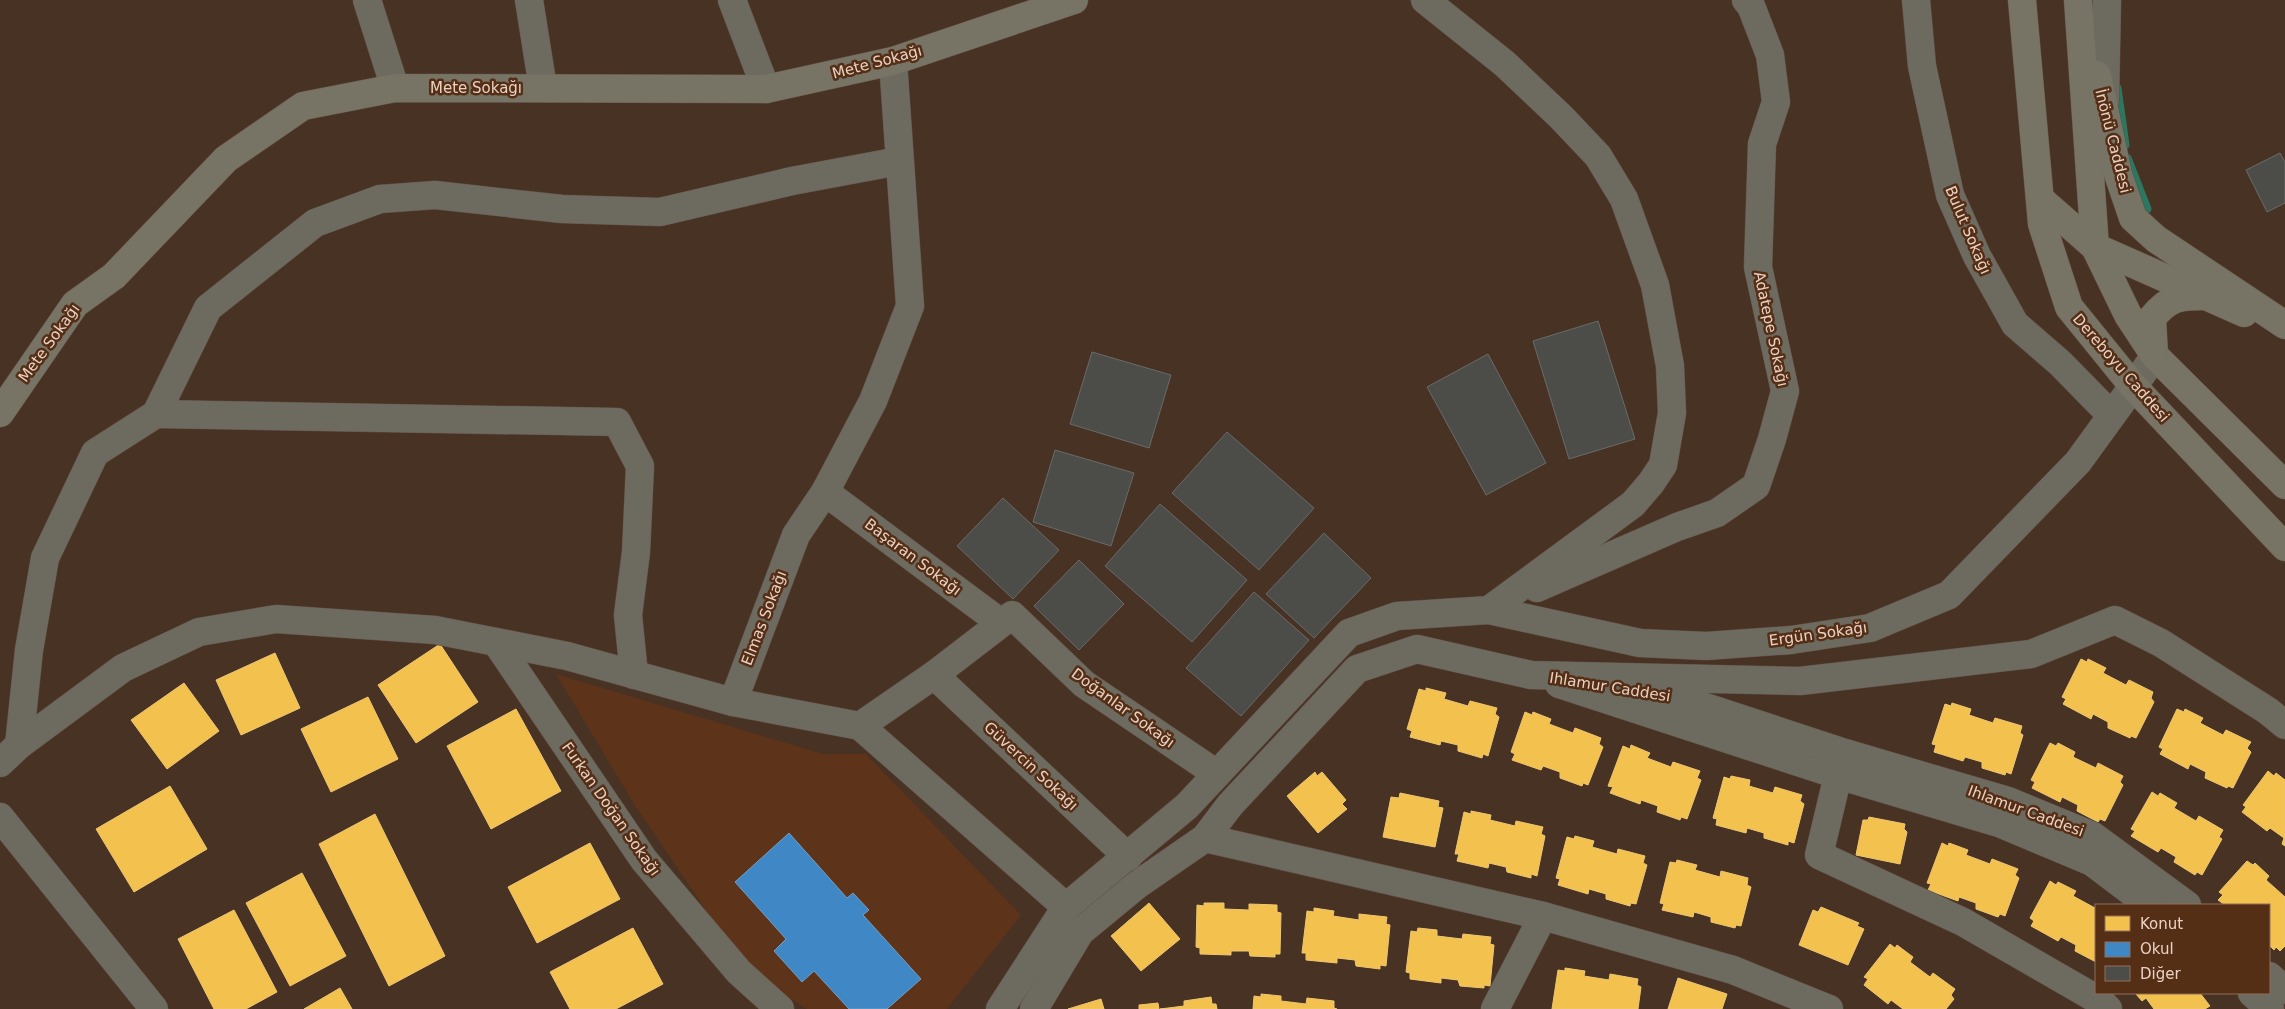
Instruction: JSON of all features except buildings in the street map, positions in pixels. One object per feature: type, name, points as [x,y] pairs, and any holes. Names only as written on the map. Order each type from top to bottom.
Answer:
[{"type":"main road","name":"Mete Sokağı","points":[[0,414],[75,304],[114,276],[226,159],[302,106],[395,88],[766,89],[893,61],[1074,0]]},
{"type":"main road","name":"Dereboyu Caddesi","points":[[2022,0],[2042,224],[2069,307],[2133,386],[2285,547]]},
{"type":"main road","points":[[2080,0],[2095,247],[2128,315],[2154,356],[2285,485]]},
{"type":"main road","name":"İnönü Caddesi","points":[[2080,0],[2118,174],[2133,218],[2156,239],[2285,325]]},
{"type":"main road","points":[[2040,199],[2095,247],[2285,332]]},
{"type":"main road","points":[[2154,356],[2152,318],[2164,303],[2183,296],[2206,296]]},
{"type":"street","points":[[367,0],[395,88]]},
{"type":"street","points":[[529,0],[543,88]]},
{"type":"street","points":[[732,0],[766,89]]},
{"type":"street","points":[[1000,1009],[1066,907],[1188,806],[1349,633],[1397,616],[1489,610],[1633,504],[1663,465],[1672,413],[1670,366],[1654,285],[1624,199],[1598,156],[1505,64],[1425,0]]},
{"type":"street","name":"Adatepe Sokağı","points":[[1489,610],[1677,527],[1717,513],[1756,486],[1772,439],[1785,391],[1758,267],[1762,144],[1776,102],[1770,55],[1751,6],[1746,0]]},
{"type":"street","name":"Bulut Sokağı","points":[[1916,0],[1922,66],[1950,195],[1977,256],[2014,324],[2060,363],[2111,415]]},
{"type":"street","points":[[2105,112],[2107,0]]},
{"type":"street","name":"Elmas Sokağı","points":[[733,702],[796,535],[825,492],[873,401],[910,306],[893,61]]},
{"type":"street","points":[[10,754],[45,558],[95,454],[156,414],[208,308],[315,223],[380,199],[435,195],[562,209],[660,212],[792,181],[899,161]]},
{"type":"street","name":"Ergün Sokağı","points":[[1489,610],[1649,644],[1716,646],[1791,640],[1870,628],[1949,595],[2078,462],[2154,356]]},
{"type":"street","points":[[156,414],[617,422],[640,466],[636,552],[628,615],[634,675]]},
{"type":"street","name":"Başaran Sokağı","points":[[825,492],[1006,619]]},
{"type":"street","points":[[10,754],[123,668],[199,632],[276,619],[435,630],[567,656],[733,702],[860,726],[1066,907]]},
{"type":"street","points":[[860,726],[934,675],[1006,619]]},
{"type":"street","name":"Doğanlar Sokağı","points":[[1006,619],[1084,684],[1217,774]]},
{"type":"street","points":[[1034,1009],[1080,932],[1137,885],[1205,838],[1230,805],[1357,669],[1417,649],[1531,675],[1800,681],[2031,654],[2115,620],[2169,648],[2268,711],[2285,725]]},
{"type":"street","name":"Furkan Doğan Sokağı","points":[[496,642],[644,860],[739,972],[780,1009]]},
{"type":"street","name":"Güvercin Sokağı","points":[[934,675],[1128,857]]},
{"type":"street","name":"Ihlamur Caddesi","points":[[1531,675],[1838,775],[1999,823],[2092,862],[2148,904]]},
{"type":"street","name":"Ihlamur Caddesi","points":[[1531,675],[1681,699],[1845,752],[2008,801],[2093,836],[2186,904]]},
{"type":"street","points":[[1838,775],[1819,855],[1963,922],[2100,1001],[2108,1009]]},
{"type":"street","points":[[0,817],[154,1009]]},
{"type":"street","points":[[1205,838],[1543,916],[1734,970],[1829,1009]]},
{"type":"street","points":[[1495,1009],[1543,916]]},
{"type":"street","points":[[2270,977],[2285,990]]},
{"type":"street","points":[[2253,994],[2270,1009]]},
{"type":"shaded area","points":[[556,674],[823,754],[866,754],[1021,915],[947,1009],[807,1009],[747,971],[634,804]]},
{"type":"waterway","points":[[2117,88],[2125,145]]},
{"type":"waterway","points":[[2127,158],[2147,209]]}]
